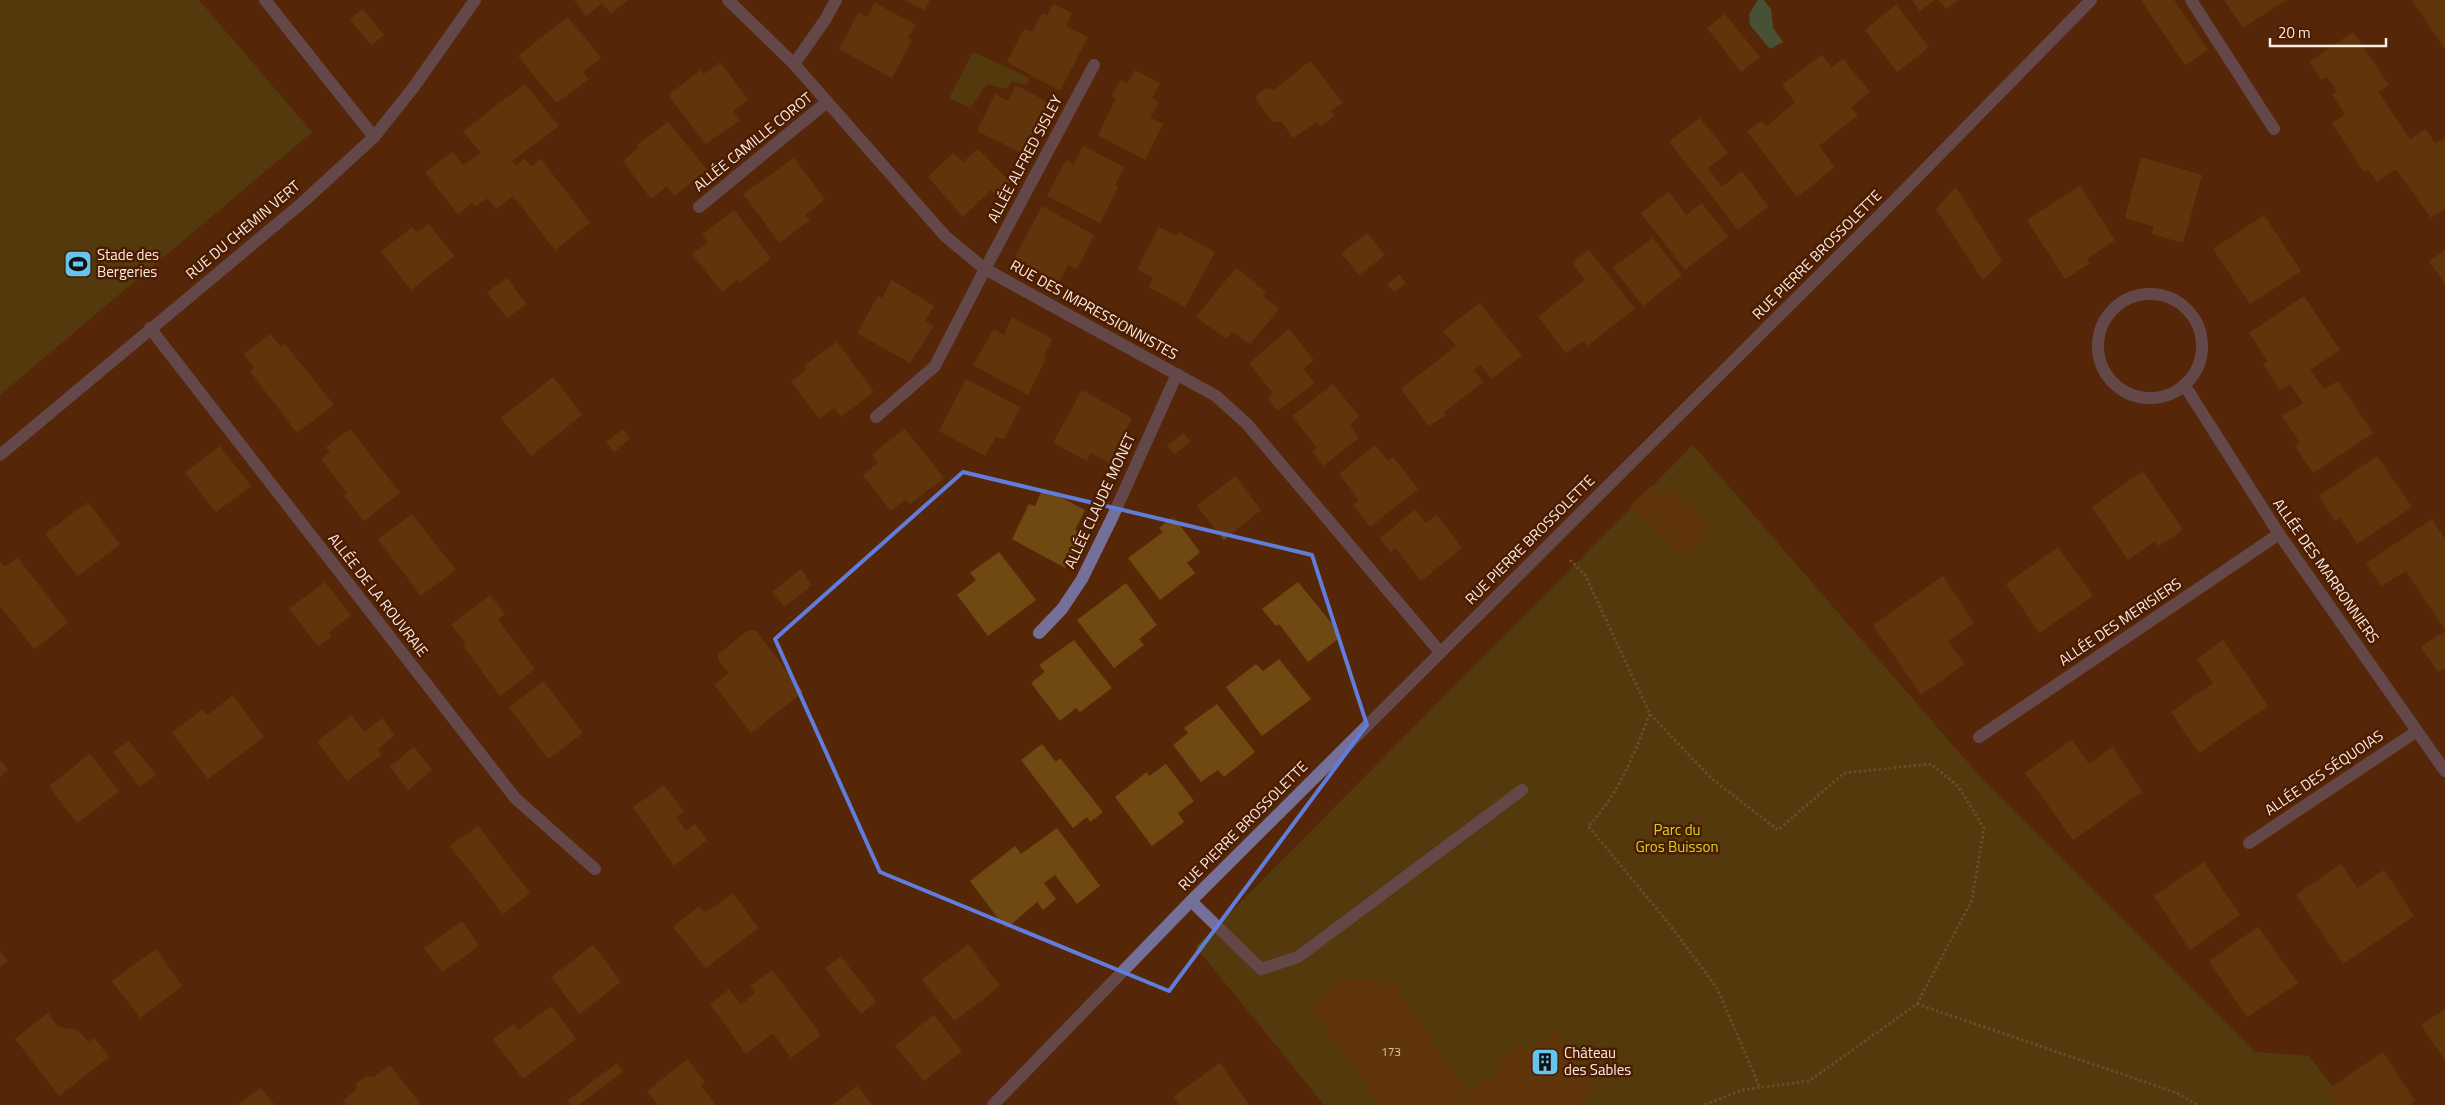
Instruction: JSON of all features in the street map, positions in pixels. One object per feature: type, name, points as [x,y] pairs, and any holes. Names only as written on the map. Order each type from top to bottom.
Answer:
[{"type":"street","points":[[265,0],[374,137]]},
{"type":"street","name":"RUE DU CHEMIN VERT","points":[[0,455],[302,203],[374,137],[414,88],[475,0]]},
{"type":"street","name":"RUE DES IMPRESSIONNISTES","points":[[728,0],[794,64],[945,236],[984,268],[1216,396],[1247,424],[1440,652]]},
{"type":"street","points":[[794,64],[825,20],[836,0]]},
{"type":"street","name":"RUE PIERRE BROSSOLETTE","points":[[993,1105],[1191,901],[1974,121],[2091,0]]},
{"type":"street","points":[[2190,0],[2274,128]]},
{"type":"street","name":"ALLÉE ALFRED SISLEY","points":[[876,417],[935,366],[984,268],[1094,65]]},
{"type":"street","name":"ALLÉE CAMILLE COROT","points":[[699,207],[827,102]]},
{"type":"street","points":[[2156,294],[2173,298],[2187,309],[2198,323],[2203,339],[2202,356],[2196,373],[2185,386],[2170,395],[2153,399],[2136,397],[2120,390],[2108,378],[2100,362],[2097,345],[2101,328],[2110,313],[2123,301],[2139,295],[2156,294]]},
{"type":"street","name":"ALLÉE DE LA ROUVRAIE","points":[[150,328],[515,798],[595,869]]},
{"type":"street","name":"ALLÉE CLAUDE MONET","points":[[1039,633],[1062,609],[1082,579],[1178,374]]},
{"type":"street","name":"ALLÉE DES MARRONNIERS","points":[[2185,386],[2279,534],[2445,771]]},
{"type":"street","name":"ALLÉE DES MERISIERS","points":[[1979,737],[2279,534]]},
{"type":"street","name":"ALLÉE DES SÉQUOIAS","points":[[2249,843],[2417,731]]},
{"type":"street","points":[[1191,901],[1261,969],[1298,957],[1522,790]]},
{"type":"path","points":[[1552,541],[1585,576],[1650,714],[1712,779],[1778,830],[1844,773],[1931,764],[1958,786],[1984,828],[1972,900],[1918,1004],[1809,1081],[1742,1090],[1704,1105]]},
{"type":"path","points":[[1650,714],[1629,767],[1602,812],[1588,826],[1670,925],[1717,988],[1760,1088]]},
{"type":"path","points":[[1918,1004],[2177,1093],[2197,1105]]},
{"type":"highlighted area","points":[[963,472],[1312,555],[1367,725],[1169,991],[880,872],[775,639]]},
{"type":"green space","name":"Stade des Bergeries","points":[[0,0],[199,0],[312,132],[0,395]]},
{"type":"green space","points":[[973,52],[1030,78],[1026,85],[1012,81],[1007,89],[987,84],[970,108],[949,98]]},
{"type":"green space","name":"Parc du Gros Buisson","points":[[1693,445],[1984,781],[2255,1052],[2309,1056],[2347,1105],[1324,1105],[1196,947]]},
{"type":"shaded area","points":[[1758,0],[1764,0],[1771,9],[1773,28],[1783,42],[1770,49],[1750,25],[1749,14]]},
{"type":"building","points":[[574,0],[628,0],[611,14],[602,3],[586,16]]},
{"type":"building","points":[[904,0],[930,0],[924,10]]},
{"type":"building","points":[[1912,0],[1935,0],[1920,11]]},
{"type":"building","points":[[1938,0],[1958,0],[1946,9]]},
{"type":"building","points":[[2141,0],[2174,0],[2208,50],[2185,65]]},
{"type":"building","points":[[2224,0],[2286,0],[2243,28]]},
{"type":"building","points":[[2412,0],[2445,0],[2445,49]]},
{"type":"building","points":[[875,3],[916,25],[908,38],[912,40],[892,78],[839,49],[859,12],[867,17]]},
{"type":"building","points":[[1053,4],[1072,13],[1066,26],[1088,37],[1060,91],[1007,62],[1024,29],[1032,32],[1042,13],[1047,16]]},
{"type":"building","points":[[1896,5],[1929,47],[1897,72],[1865,30]]},
{"type":"building","points":[[363,9],[384,35],[371,45],[350,19]]},
{"type":"building","points":[[1725,14],[1760,57],[1741,72],[1707,28]]},
{"type":"building","points":[[568,17],[601,58],[582,72],[589,79],[556,103],[518,56]]},
{"type":"building","points":[[2353,32],[2389,85],[2378,92],[2410,139],[2426,129],[2435,143],[2445,138],[2445,209],[2431,218],[2396,169],[2377,182],[2368,169],[2364,172],[2332,123],[2345,114],[2332,95],[2337,91],[2327,77],[2322,80],[2309,62]]},
{"type":"building","points":[[1822,55],[1832,67],[1843,59],[1870,92],[1851,107],[1858,115],[1819,146],[1835,167],[1797,197],[1747,131],[1762,121],[1767,126],[1795,102],[1782,85]]},
{"type":"building","points":[[1310,61],[1343,103],[1331,111],[1335,115],[1321,126],[1317,122],[1293,138],[1282,122],[1273,122],[1257,101],[1256,96],[1266,88],[1274,90]]},
{"type":"building","points":[[720,62],[748,99],[733,111],[740,120],[706,144],[668,95],[701,70],[704,74]]},
{"type":"building","points":[[1135,70],[1160,84],[1152,98],[1159,102],[1150,118],[1163,124],[1145,160],[1098,135],[1116,99],[1112,96],[1120,80],[1127,84]]},
{"type":"building","points":[[525,84],[559,126],[512,161],[516,165],[525,159],[531,167],[541,159],[590,223],[555,250],[513,196],[496,209],[488,198],[475,207],[472,203],[458,215],[425,172],[453,152],[463,165],[481,153],[463,131]]},
{"type":"building","points":[[1016,85],[1049,103],[1024,154],[977,131],[995,94],[1008,101]]},
{"type":"building","points":[[1700,118],[1728,153],[1708,168],[1722,187],[1742,171],[1768,206],[1738,230],[1669,141]]},
{"type":"building","points":[[668,122],[707,170],[674,196],[667,186],[651,199],[623,161],[639,148],[637,145]]},
{"type":"building","points":[[1083,146],[1124,167],[1115,185],[1118,187],[1100,223],[1047,196],[1066,160],[1074,164]]},
{"type":"building","points":[[978,149],[1010,182],[996,195],[991,190],[963,217],[928,177],[953,153],[963,162]]},
{"type":"building","points":[[2141,157],[2202,175],[2183,243],[2152,234],[2154,227],[2125,218]]},
{"type":"building","points":[[794,158],[825,199],[805,215],[810,220],[780,243],[743,194]]},
{"type":"building","points":[[2080,186],[2115,240],[2087,259],[2090,263],[2065,279],[2027,220]]},
{"type":"building","points":[[1956,187],[2002,261],[1983,280],[1936,209]]},
{"type":"building","points":[[1669,192],[1686,215],[1702,203],[1728,237],[1685,270],[1641,213]]},
{"type":"building","points":[[1042,206],[1094,235],[1077,269],[1068,265],[1057,286],[1013,261]]},
{"type":"building","points":[[734,210],[771,259],[739,283],[737,280],[722,292],[692,254],[708,243],[702,234]]},
{"type":"building","points":[[2264,215],[2301,271],[2250,304],[2213,249]]},
{"type":"building","points":[[429,224],[454,256],[411,290],[381,251],[412,227],[417,233]]},
{"type":"building","points":[[1159,227],[1176,236],[1178,232],[1215,252],[1185,307],[1149,287],[1153,278],[1137,269]]},
{"type":"building","points":[[1367,233],[1385,255],[1359,275],[1341,253]]},
{"type":"building","points":[[1653,238],[1682,275],[1643,306],[1613,268]]},
{"type":"building","points":[[1589,250],[1635,309],[1587,346],[1583,341],[1566,353],[1538,317],[1585,280],[1572,263]]},
{"type":"building","points":[[2445,250],[2445,284],[2429,261]]},
{"type":"building","points":[[1236,268],[1266,292],[1263,296],[1279,309],[1250,344],[1232,332],[1226,339],[1196,317]]},
{"type":"building","points":[[1399,275],[1406,283],[1394,292],[1387,284]]},
{"type":"building","points":[[507,278],[526,304],[507,318],[487,292]]},
{"type":"building","points":[[892,280],[934,306],[925,321],[934,326],[910,363],[857,333],[878,296],[882,298]]},
{"type":"building","points":[[2304,296],[2340,350],[2310,370],[2324,389],[2338,381],[2373,433],[2313,473],[2295,446],[2300,443],[2282,416],[2303,403],[2290,384],[2280,390],[2263,364],[2268,361],[2249,333]]},
{"type":"building","points":[[1480,303],[1522,356],[1492,379],[1481,365],[1474,370],[1483,382],[1444,412],[1446,415],[1429,426],[1401,389],[1456,346],[1443,331]]},
{"type":"building","points":[[1012,317],[1052,339],[1044,357],[1046,359],[1028,395],[973,365],[994,329],[1004,335]]},
{"type":"building","points":[[1289,329],[1314,360],[1303,369],[1315,383],[1278,411],[1268,398],[1273,393],[1249,363]]},
{"type":"building","points":[[270,334],[281,347],[285,344],[334,405],[297,433],[250,371],[254,368],[244,354]]},
{"type":"building","points":[[837,342],[874,392],[841,417],[834,408],[819,419],[791,381],[807,370],[804,366]]},
{"type":"building","points":[[553,377],[582,415],[531,456],[501,418]]},
{"type":"building","points":[[966,379],[1020,407],[1004,439],[996,437],[985,456],[939,431]]},
{"type":"building","points":[[1333,384],[1359,416],[1350,424],[1359,438],[1323,466],[1312,451],[1317,448],[1292,416]]},
{"type":"building","points":[[1082,390],[1132,418],[1109,463],[1091,453],[1087,461],[1053,443]]},
{"type":"building","points":[[350,429],[400,493],[364,521],[344,496],[347,493],[321,459],[330,452],[326,447]]},
{"type":"building","points":[[623,429],[630,439],[614,452],[606,442]]},
{"type":"building","points":[[905,429],[944,478],[910,504],[905,499],[891,511],[863,475],[878,463],[872,454]]},
{"type":"building","points":[[1184,433],[1191,442],[1174,454],[1167,445]]},
{"type":"building","points":[[1375,445],[1388,461],[1393,457],[1418,489],[1370,527],[1353,505],[1359,500],[1339,474]]},
{"type":"building","points":[[220,446],[251,486],[216,512],[185,473]]},
{"type":"building","points":[[2377,456],[2412,507],[2357,544],[2340,517],[2335,521],[2319,496]]},
{"type":"building","points":[[2143,471],[2183,530],[2159,546],[2155,541],[2128,560],[2092,507]]},
{"type":"building","points":[[1235,476],[1261,510],[1224,540],[1197,506]]},
{"type":"building","points":[[1652,485],[1664,497],[1671,489],[1684,502],[1687,499],[1699,511],[1696,513],[1709,527],[1701,536],[1705,540],[1686,558],[1631,505]]},
{"type":"building","points":[[1043,488],[1085,510],[1075,530],[1082,533],[1065,568],[1012,539],[1029,504],[1035,506]]},
{"type":"building","points":[[88,502],[120,544],[78,576],[45,534]]},
{"type":"building","points":[[1415,510],[1426,523],[1437,515],[1462,548],[1421,581],[1395,548],[1391,553],[1380,538]]},
{"type":"building","points":[[412,514],[456,570],[421,596],[378,539]]},
{"type":"building","points":[[1173,516],[1200,552],[1187,563],[1195,573],[1160,600],[1128,558],[1163,532],[1159,528]]},
{"type":"building","points":[[2432,519],[2445,539],[2445,630],[2406,571],[2381,586],[2366,563]]},
{"type":"building","points":[[2058,547],[2093,596],[2039,633],[2006,584]]},
{"type":"building","points":[[999,552],[1036,600],[988,636],[957,595],[976,580],[970,573]]},
{"type":"building","points":[[18,558],[68,623],[34,649],[0,606],[0,561],[4,567]]},
{"type":"building","points":[[801,569],[812,585],[784,607],[772,592]]},
{"type":"building","points":[[1943,576],[1974,623],[1948,641],[1964,664],[1921,695],[1873,625]]},
{"type":"building","points":[[325,582],[351,615],[329,632],[331,637],[318,646],[289,609]]},
{"type":"building","points":[[1298,582],[1342,636],[1308,662],[1279,624],[1276,626],[1262,609]]},
{"type":"building","points":[[1126,583],[1157,625],[1139,639],[1144,645],[1114,668],[1077,620]]},
{"type":"building","points":[[490,595],[505,614],[498,620],[535,669],[500,696],[463,646],[466,643],[451,625]]},
{"type":"building","points":[[749,630],[756,631],[803,692],[751,733],[714,685],[729,673],[718,660],[719,653]]},
{"type":"building","points":[[2445,631],[2445,670],[2444,668],[2438,672],[2421,647]]},
{"type":"building","points":[[1074,640],[1112,688],[1080,712],[1076,708],[1060,721],[1031,683],[1045,672],[1039,665]]},
{"type":"building","points":[[2223,640],[2268,706],[2199,753],[2171,712],[2213,683],[2197,659]]},
{"type":"building","points":[[1279,659],[1311,699],[1262,736],[1226,687],[1256,664],[1263,671]]},
{"type":"building","points":[[543,681],[583,733],[548,759],[509,707]]},
{"type":"building","points":[[233,695],[264,737],[208,779],[172,733],[202,710],[207,715]]},
{"type":"building","points":[[1217,704],[1255,752],[1224,777],[1218,770],[1201,782],[1173,745],[1188,733],[1184,728]]},
{"type":"building","points":[[351,715],[364,732],[382,718],[395,735],[378,749],[381,755],[347,781],[317,741]]},
{"type":"building","points":[[2072,740],[2089,764],[2113,747],[2142,792],[2073,840],[2025,773]]},
{"type":"building","points":[[129,741],[156,775],[140,787],[113,752]]},
{"type":"building","points":[[1042,744],[1056,762],[1060,758],[1103,812],[1090,822],[1087,817],[1073,828],[1021,760]]},
{"type":"building","points":[[414,747],[432,770],[408,790],[390,766]]},
{"type":"building","points":[[90,754],[119,791],[77,823],[49,786]]},
{"type":"building","points":[[0,760],[8,770],[0,777]]},
{"type":"building","points":[[1166,764],[1194,801],[1178,813],[1184,822],[1152,846],[1115,797],[1147,772],[1149,776]]},
{"type":"building","points":[[664,785],[684,811],[676,817],[686,831],[695,824],[707,840],[674,866],[633,807]]},
{"type":"building","points":[[478,826],[530,893],[503,914],[450,846]]},
{"type":"building","points":[[1057,828],[1100,886],[1077,904],[1055,875],[1044,883],[1056,899],[1043,910],[1037,902],[1006,929],[970,881],[1015,846],[1021,854]]},
{"type":"building","points":[[2204,862],[2240,915],[2190,950],[2154,896]]},
{"type":"building","points":[[2341,864],[2357,888],[2384,870],[2414,916],[2343,964],[2296,895]]},
{"type":"building","points":[[733,893],[758,928],[706,968],[673,927],[699,906],[705,913]]},
{"type":"building","points":[[462,921],[479,946],[442,972],[424,948]]},
{"type":"building","points":[[2258,927],[2298,983],[2247,1017],[2209,961]]},
{"type":"building","points":[[968,944],[1000,986],[954,1021],[922,979]]},
{"type":"building","points":[[593,945],[621,982],[579,1014],[551,977]]},
{"type":"building","points":[[156,949],[182,986],[140,1018],[112,981]]},
{"type":"building","points":[[0,951],[8,961],[0,967]]},
{"type":"building","points":[[841,956],[876,1002],[861,1014],[825,968]]},
{"type":"building","points":[[772,970],[821,1035],[791,1058],[773,1033],[746,1054],[710,1004],[729,989],[741,1005],[755,993],[750,986]]},
{"type":"building","points":[[1340,978],[1393,982],[1469,1094],[1500,1071],[1494,1063],[1519,1045],[1526,1053],[1555,1032],[1596,1090],[1574,1105],[1381,1105],[1311,1010]]},
{"type":"building","points":[[552,1006],[576,1039],[523,1079],[493,1039],[514,1024],[519,1030]]},
{"type":"building","points":[[2445,1009],[2445,1060],[2421,1025]]},
{"type":"building","points":[[48,1013],[58,1027],[78,1030],[88,1042],[94,1038],[109,1057],[59,1096],[15,1039]]},
{"type":"building","points":[[934,1015],[962,1051],[924,1081],[895,1046]]},
{"type":"building","points":[[2383,1052],[2415,1101],[2410,1105],[2337,1105],[2327,1090]]},
{"type":"building","points":[[688,1059],[705,1082],[701,1085],[716,1105],[658,1105],[647,1091]]},
{"type":"building","points":[[617,1063],[623,1071],[579,1105],[571,1105],[567,1101]]},
{"type":"building","points":[[1220,1063],[1249,1105],[1179,1105],[1173,1097]]},
{"type":"building","points":[[390,1065],[421,1105],[346,1105],[343,1101],[356,1090],[356,1084],[367,1076],[374,1077]]},
{"type":"building","points":[[857,1086],[872,1105],[832,1105]]},
{"type":"building","points":[[261,1088],[275,1105],[237,1105]]},
{"type":"place","name":"Stade des Bergeries","points":[[78,264]]},
{"type":"place","name":"Château des Sables","points":[[1545,1062]]}]
